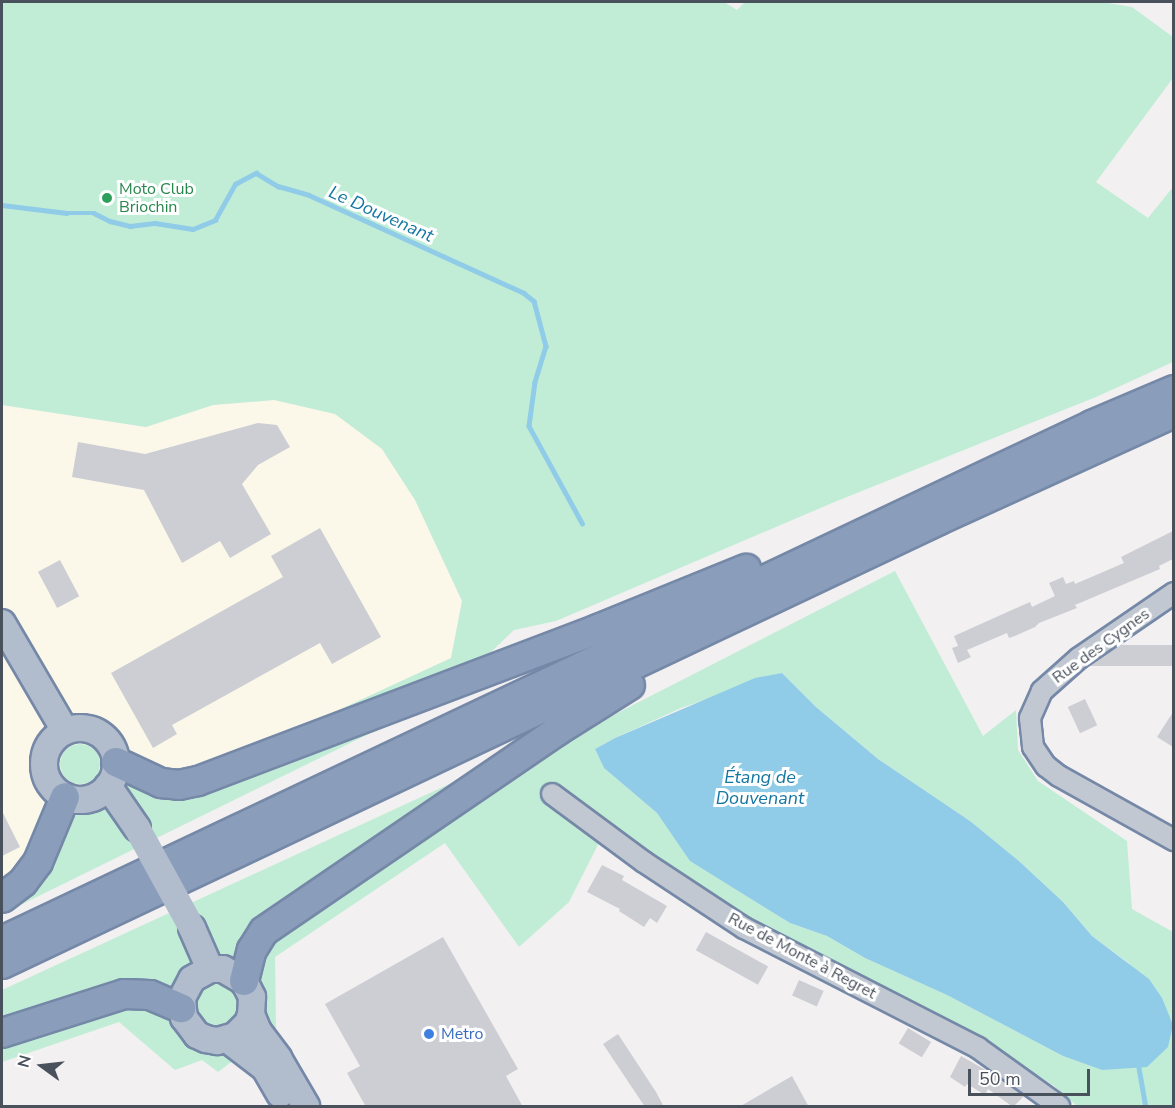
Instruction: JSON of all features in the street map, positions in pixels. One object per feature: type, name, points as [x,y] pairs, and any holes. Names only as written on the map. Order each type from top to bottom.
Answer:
[{"type":"highway","points":[[2,941],[1092,425],[1173,390]]},
{"type":"highway","points":[[2,964],[939,520],[1173,413]]},
{"type":"highway","points":[[112,774],[179,785],[198,781],[598,629],[826,536],[893,519]]},
{"type":"highway","points":[[244,981],[252,950],[264,931],[616,692],[674,661],[703,632]]},
{"type":"highway","points":[[2,898],[23,882],[38,862],[65,797]]},
{"type":"highway","points":[[2,1033],[124,994],[150,995],[181,1008]]},
{"type":"main road","points":[[2,624],[65,731]]},
{"type":"main road","points":[[112,774],[93,797],[84,800],[65,797],[49,782],[44,760],[51,743],[65,731],[88,729],[99,733],[107,740],[112,774],[137,828],[192,928],[210,969]]},
{"type":"main road","points":[[251,1014],[242,1030],[227,1039],[217,1041],[197,1035],[183,1018],[181,1008],[185,988],[200,973],[210,969],[228,971],[244,981],[252,997],[251,1014],[258,1031],[278,1058],[306,1107]]},
{"type":"main road","points":[[227,1039],[265,1068],[287,1107]]},
{"type":"street","name":"Rue des Cygnes","points":[[1173,594],[1079,658],[1042,691],[1035,701],[1030,718],[1033,747],[1046,766],[1059,776],[1173,840]]},
{"type":"street","name":"Rue de Monte à Regret","points":[[552,794],[644,862],[744,928],[978,1048],[1059,1107]]},
{"type":"shaded area","points":[[275,400],[335,414],[382,449],[415,500],[462,601],[451,658],[233,759],[2,886],[2,405],[146,427],[213,405]]},
{"type":"green space","points":[[2,2],[724,2],[737,10],[745,2],[1102,2],[1132,7],[1173,37],[1173,78],[1096,182],[1148,218],[1173,187],[1173,362],[1096,397],[832,503],[556,621],[514,630],[444,697],[2,914],[2,886],[62,825],[128,781],[172,794],[233,759],[451,658],[462,601],[415,500],[382,449],[335,414],[274,400],[213,405],[146,427],[2,405]]},
{"type":"green space","points":[[895,571],[983,736],[1016,710],[1018,750],[1038,781],[1127,841],[1132,909],[1173,932],[1173,1106],[1077,1106],[1053,1085],[975,1036],[728,907],[608,825],[569,902],[519,947],[445,843],[275,957],[276,1028],[218,1072],[202,1060],[175,1070],[119,1022],[2,1062],[2,990],[458,780],[592,726]],"holes":[[[782,673],[816,707],[878,759],[970,821],[1020,862],[1063,902],[1092,936],[1130,964],[1102,1070],[1063,1056],[947,995],[865,958],[827,936],[790,923],[691,861],[657,813],[604,768],[595,749],[681,708]]]},
{"type":"green space","points":[[80,744],[94,750],[100,764],[94,778],[80,784],[66,778],[60,764],[66,750]]},
{"type":"water","name":"Étang de Douvenant","points":[[782,673],[816,707],[878,759],[970,821],[1020,862],[1063,902],[1092,936],[1149,979],[1162,998],[1173,1025],[1168,1047],[1147,1067],[1102,1070],[1063,1056],[947,995],[865,958],[827,936],[790,923],[690,861],[657,813],[604,768],[595,749],[615,738],[755,678]]},
{"type":"building","points":[[258,423],[277,425],[290,447],[258,465],[242,484],[271,534],[230,558],[220,541],[182,563],[144,490],[72,477],[78,442],[145,454]]},
{"type":"building","points":[[320,528],[381,637],[332,664],[320,643],[172,725],[177,734],[153,748],[111,673],[283,577],[271,556]]},
{"type":"building","points":[[1173,531],[1173,559],[1159,566],[1160,569],[1075,605],[1077,608],[1039,623],[1015,636],[1009,638],[1007,633],[967,650],[971,657],[958,663],[952,648],[958,646],[954,636],[1030,602],[1032,607],[1055,596],[1049,583],[1063,577],[1066,584],[1074,581],[1075,584],[1124,563],[1121,557]]},
{"type":"building","points":[[60,560],[79,596],[57,608],[38,572]]},
{"type":"building","points":[[1090,645],[1173,645],[1173,666],[1090,666]]},
{"type":"building","points":[[1085,699],[1097,725],[1080,733],[1068,707]]},
{"type":"building","points":[[1173,712],[1173,747],[1157,737]]},
{"type":"building","points":[[2,811],[20,847],[2,856]]},
{"type":"building","points":[[602,865],[624,876],[622,880],[667,906],[657,923],[650,918],[644,927],[619,911],[620,909],[587,892]]},
{"type":"building","points":[[706,932],[768,966],[758,985],[696,950]]},
{"type":"building","points":[[443,937],[518,1069],[506,1076],[523,1107],[366,1107],[347,1073],[360,1066],[325,1004]]},
{"type":"building","points":[[799,980],[824,991],[817,1007],[792,996]]},
{"type":"building","points":[[908,1028],[931,1042],[922,1057],[899,1043]]},
{"type":"building","points":[[618,1034],[664,1107],[645,1107],[603,1044]]},
{"type":"building","points":[[961,1056],[998,1077],[1024,1096],[1013,1107],[988,1089],[985,1095],[967,1084],[965,1087],[950,1077]]},
{"type":"building","points":[[792,1076],[809,1107],[739,1107]]},
{"type":"waterway","name":"Le Douvenant","points":[[2,205],[67,213],[94,213],[110,221],[130,226],[155,223],[193,229],[215,220],[235,184],[256,173],[278,186],[309,195],[524,293],[534,301],[546,346],[535,382],[529,426],[582,523]]},
{"type":"waterway","name":"Le Douvenant","points":[[1139,1068],[1146,1106]]},
{"type":"place","name":"Moto Club Briochin","points":[[107,198]]},
{"type":"place","name":"Metro","points":[[429,1034]]}]
